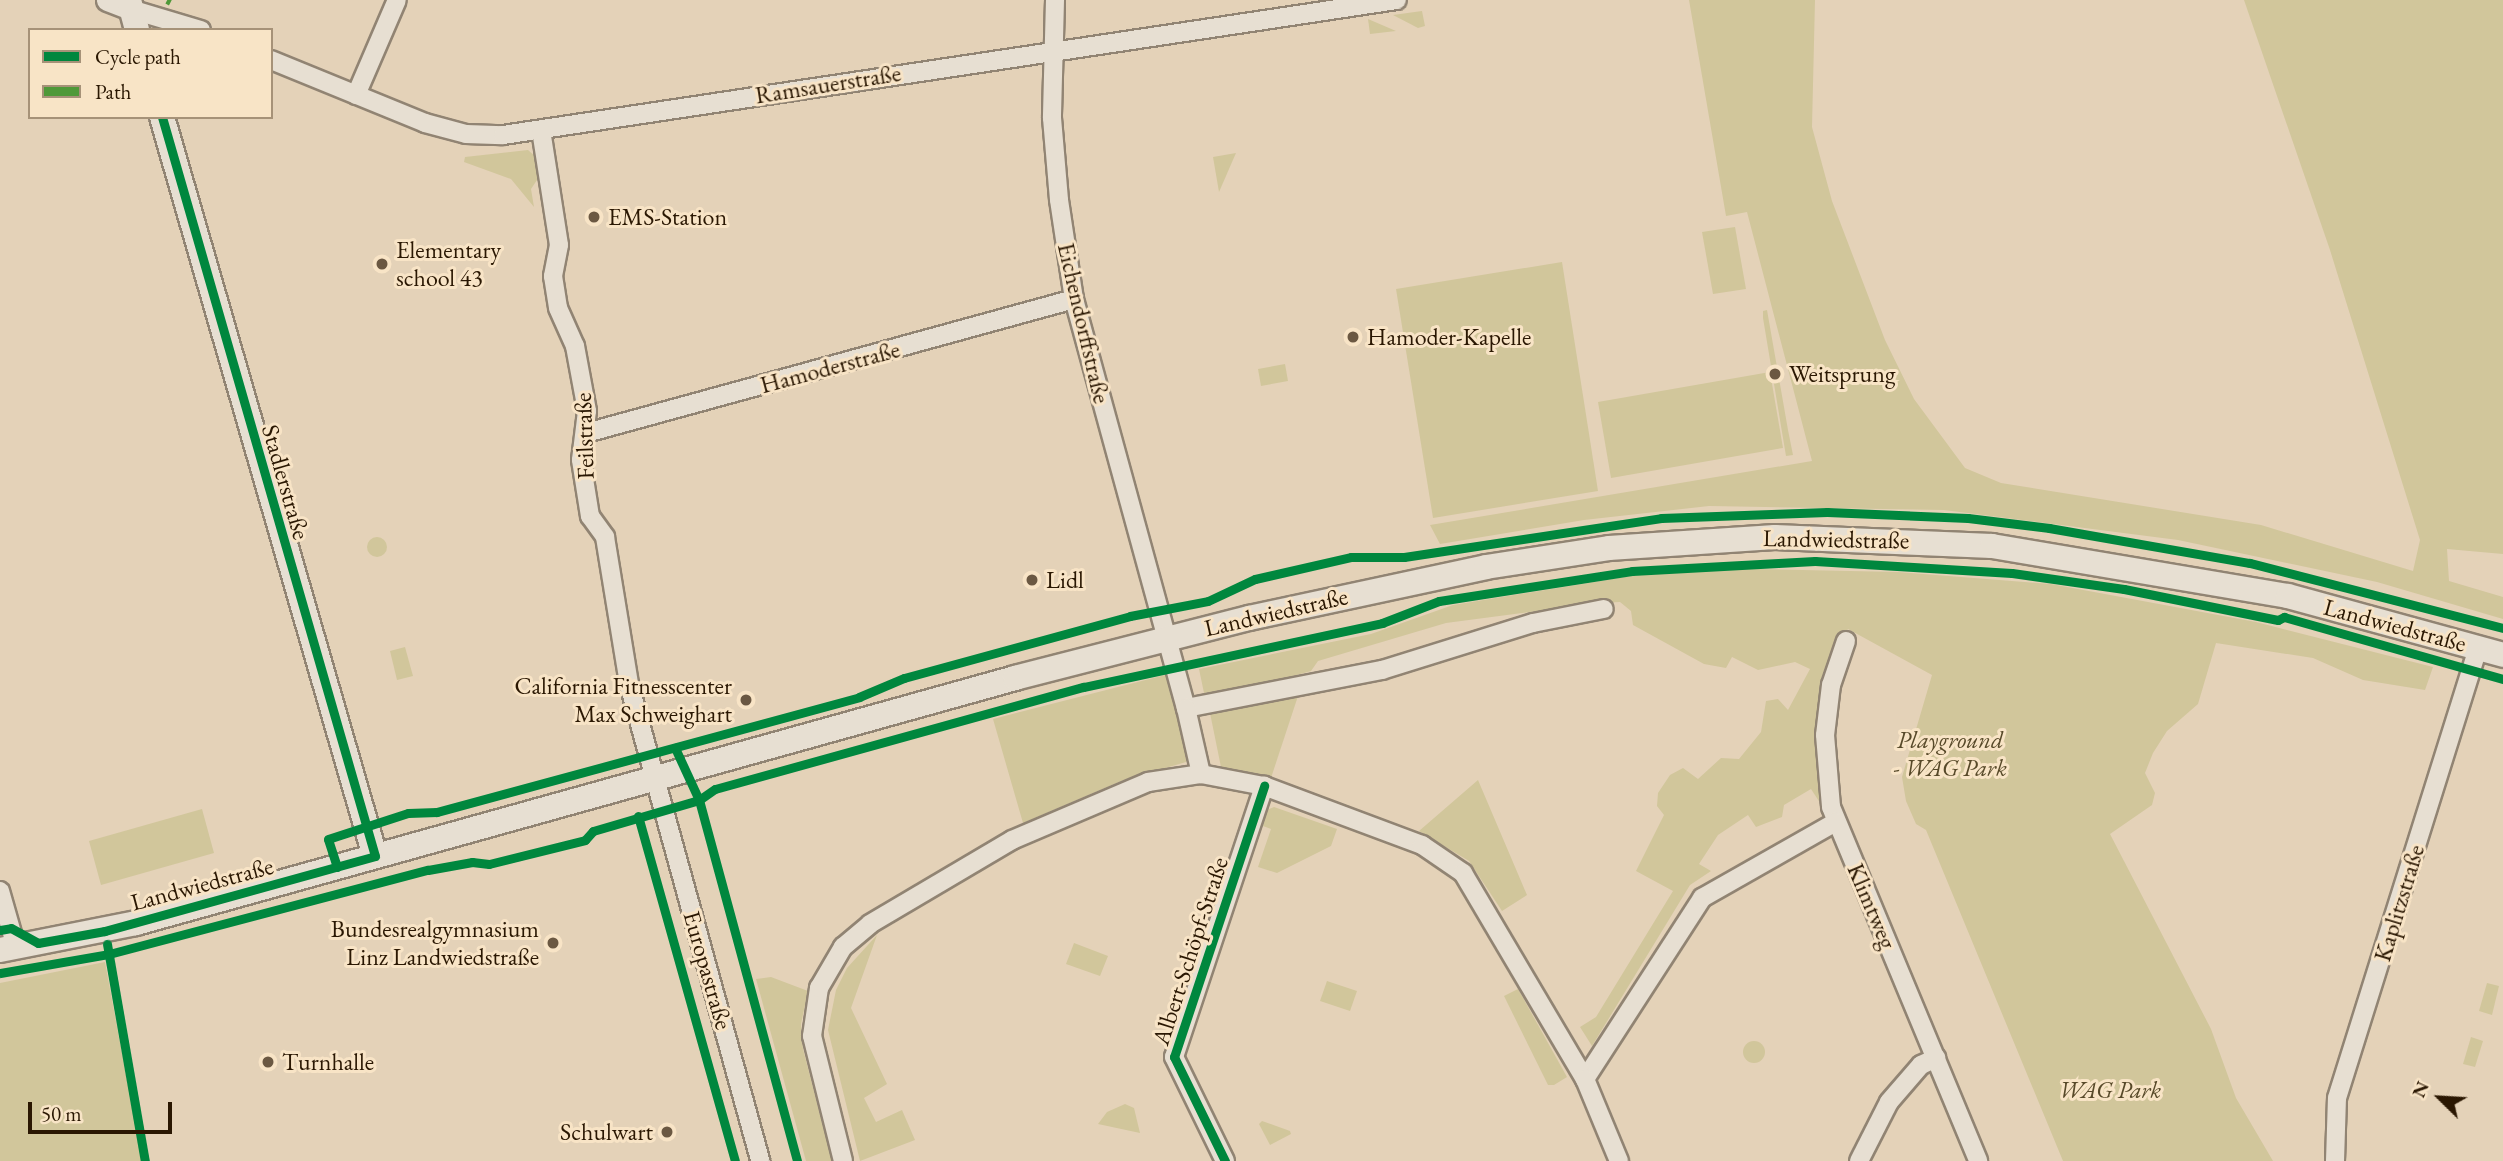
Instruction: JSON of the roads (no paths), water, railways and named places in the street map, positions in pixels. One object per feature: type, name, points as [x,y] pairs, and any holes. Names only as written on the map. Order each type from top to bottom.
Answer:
[{"type":"main road","name":"Stadlerstraße","points":[[163,119],[375,856]]},
{"type":"main road","name":"Landwiedstraße","points":[[8,949],[104,931],[1167,639],[1361,592],[1531,559],[1699,539],[1829,537],[1943,541],[2125,565],[2288,596],[2503,655]]},
{"type":"street","points":[[107,0],[132,13],[193,28]]},
{"type":"street","points":[[356,96],[397,0]]},
{"type":"street","name":"Eichendorffstraße","points":[[1055,0],[1052,48],[1059,200],[1074,299],[1167,639]]},
{"type":"street","name":"Ramsauerstraße","points":[[273,61],[356,96],[466,134],[541,130],[1052,48],[1397,0]]},
{"type":"street","name":"Feilstraße","points":[[541,130],[559,245],[553,276],[558,308],[575,346],[587,411],[581,460],[590,516],[605,537],[624,660],[654,779]]},
{"type":"street","name":"Hamoderstraße","points":[[586,433],[1074,299]]},
{"type":"street","points":[[1186,708],[1382,670],[1533,623],[1604,609]]},
{"type":"street","points":[[1167,639],[1201,774]]},
{"type":"street","name":"Klimtweg","points":[[1846,641],[1831,685],[1825,735],[1827,784],[1836,822],[1978,1161]]},
{"type":"street","name":"Kaplitzstraße","points":[[2335,1161],[2337,1098],[2478,648]]},
{"type":"street","points":[[844,1161],[811,1036],[819,988],[843,947],[870,923],[1012,840],[1138,785],[1201,774],[1265,786],[1422,845],[1463,873],[1585,1079],[1619,1161]]},
{"type":"street","name":"Europastraße","points":[[654,779],[760,1161]]},
{"type":"street","name":"Albert-Schöpf-Straße","points":[[1225,1161],[1174,1057],[1265,786]]},
{"type":"street","points":[[1585,1079],[1702,898],[1836,822]]},
{"type":"street","points":[[0,891],[8,949]]},
{"type":"street","points":[[1858,1161],[1889,1102],[1921,1065],[1936,1058]]},
{"type":"place","name":"EMS-Station","points":[[594,217]]},
{"type":"place","name":"Elementary school 43","points":[[382,264]]},
{"type":"place","name":"Hamoder-Kapelle","points":[[1353,337]]},
{"type":"place","name":"Weitsprung","points":[[1775,374]]},
{"type":"place","name":"Lidl","points":[[1032,580]]},
{"type":"place","name":"California Fitnesscenter Max Schweighart","points":[[746,700]]},
{"type":"place","name":"Bundesrealgymnasium Linz Landwiedstraße","points":[[553,943]]},
{"type":"place","name":"Turnhalle","points":[[268,1062]]},
{"type":"place","name":"Schulwart","points":[[667,1132]]},
{"type":"park label","name":"Playground - WAG Park","points":[[1950,754]]},
{"type":"park label","name":"WAG Park","points":[[2110,1090]]}]
